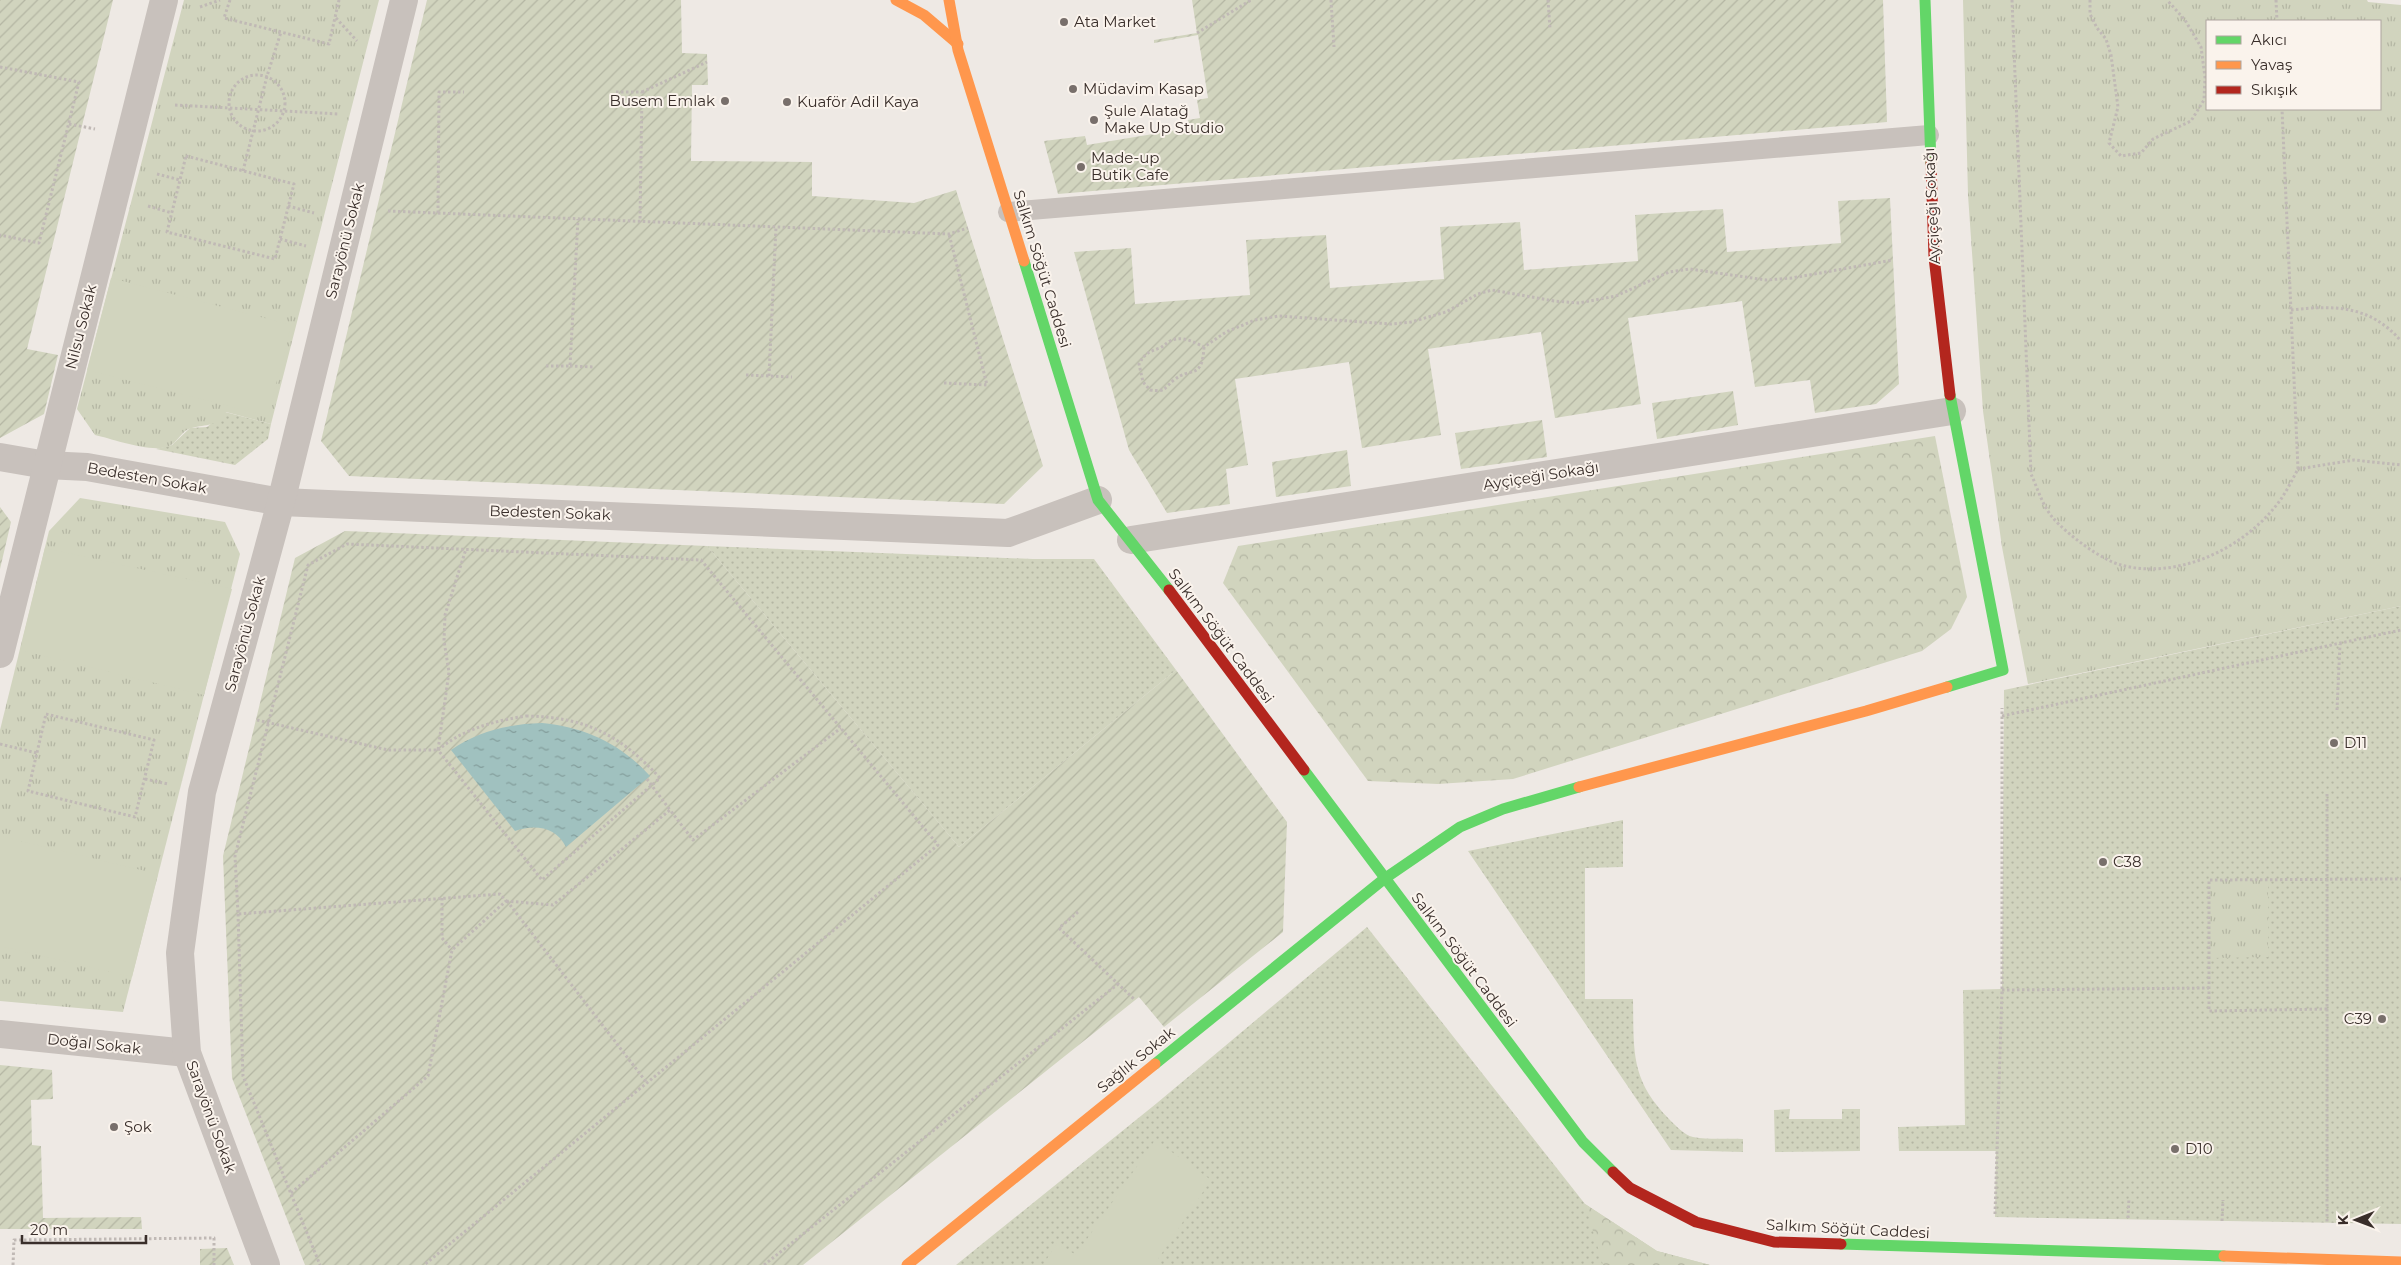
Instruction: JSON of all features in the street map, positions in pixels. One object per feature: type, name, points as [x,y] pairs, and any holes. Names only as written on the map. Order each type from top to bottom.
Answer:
[{"type":"street","name":"Nilsu Sokak","points":[[0,654],[164,0]]},
{"type":"street","name":"Sarayönü Sokak","points":[[266,1265],[187,1053],[180,953],[202,792],[280,502],[404,0]]},
{"type":"street","points":[[896,0],[924,15],[958,44]]},
{"type":"street","name":"Salkım Söğüt Caddesi","points":[[949,0],[958,44],[1008,212],[1098,500],[1131,540],[1583,1142],[1630,1188],[1696,1222],[1774,1242],[2401,1262]]},
{"type":"street","name":"Ayçiçeği Sokağı","points":[[1925,0],[1934,257],[1952,411],[2003,670]]},
{"type":"street","name":"Ayçiçeği Sokağı","points":[[1131,540],[1952,411]]},
{"type":"street","name":"Bedesten Sokak","points":[[0,457],[46,465],[87,467],[280,502],[1008,533],[1098,500]]},
{"type":"street","name":"Sağlık Sokak","points":[[907,1265],[1384,879],[1460,827],[1502,809],[1645,768],[1866,711],[2003,670]]},
{"type":"street","name":"Doğal Sokak","points":[[0,1034],[187,1053]]},
{"type":"lane","points":[[1008,212],[1929,135]]},
{"type":"path","points":[[230,0],[224,18],[330,44],[339,0]]},
{"type":"path","points":[[1198,33],[1251,0]]},
{"type":"path","points":[[1331,0],[1334,47]]},
{"type":"path","points":[[1548,0],[1550,29]]},
{"type":"path","points":[[2012,0],[2031,474],[2052,517],[2083,545],[2121,565],[2164,569],[2199,562],[2240,540],[2274,508],[2298,469],[2282,110]]},
{"type":"path","points":[[2090,0],[2090,14],[2096,28],[2106,39],[2111,55],[2118,107],[2110,143],[2121,156],[2141,153],[2153,139],[2191,121],[2206,99],[2201,47],[2185,20],[2167,0]]},
{"type":"path","points":[[2276,0],[2277,20]]},
{"type":"path","points":[[335,18],[360,43]]},
{"type":"path","points":[[242,171],[267,76],[281,32]]},
{"type":"path","points":[[616,92],[642,92],[707,62]]},
{"type":"path","points":[[0,67],[79,82],[39,243],[0,235]]},
{"type":"path","points":[[251,75],[267,76],[281,86],[284,94],[285,110],[281,118],[269,129],[253,131],[237,123],[229,107],[229,99],[236,84],[251,75]]},
{"type":"path","points":[[438,213],[439,92],[464,92]]},
{"type":"path","points":[[640,222],[642,92]]},
{"type":"path","points":[[166,105],[340,114]]},
{"type":"path","points":[[186,156],[294,184],[275,259],[168,232],[180,180],[186,156]]},
{"type":"path","points":[[156,173],[180,180]]},
{"type":"path","points":[[288,206],[324,215]]},
{"type":"path","points":[[353,209],[949,234],[968,228]]},
{"type":"path","points":[[570,366],[578,219]]},
{"type":"path","points":[[769,376],[776,227]]},
{"type":"path","points":[[944,383],[987,386],[949,234]]},
{"type":"path","points":[[280,239],[315,248]]},
{"type":"path","points":[[1204,347],[1226,332],[1255,320],[1279,316],[1391,324],[1411,322],[1446,312],[1478,294],[1492,290],[1554,301],[1579,303],[1616,296],[1669,272],[1690,270],[1766,280],[1792,278],[1844,267],[1894,260]]},
{"type":"path","points":[[2291,310],[2327,306],[2361,311],[2401,341]]},
{"type":"path","points":[[1180,339],[1193,341],[1204,347],[1203,360],[1197,370],[1174,380],[1169,388],[1161,391],[1150,390],[1143,382],[1139,364],[1143,357],[1152,350],[1162,347],[1171,340],[1180,339]]},
{"type":"path","points":[[546,366],[594,367]]},
{"type":"path","points":[[746,375],[792,377]]},
{"type":"path","points":[[2298,469],[2354,460],[2401,465]]},
{"type":"path","points":[[320,1265],[243,1076],[235,856],[308,565],[347,544],[701,560],[938,845],[424,1265]]},
{"type":"path","points":[[256,720],[388,750],[438,750],[460,735],[492,722],[526,716],[557,718],[586,724],[614,738],[628,747],[660,778],[542,880],[438,750],[450,672],[444,641],[445,616],[466,549]]},
{"type":"path","points":[[2002,716],[2401,630]]},
{"type":"path","points":[[2337,710],[2340,644]]},
{"type":"path","points":[[1994,1217],[2002,990],[2003,670]]},
{"type":"path","points":[[46,714],[154,740],[135,817],[28,791],[37,753],[46,714]]},
{"type":"path","points":[[647,779],[693,840],[841,728]]},
{"type":"path","points":[[0,744],[37,753]]},
{"type":"path","points":[[145,779],[171,785]]},
{"type":"path","points":[[2327,794],[2327,1223]]},
{"type":"path","points":[[290,1193],[428,1076],[452,950],[506,901],[553,904],[670,810]]},
{"type":"path","points":[[2327,1009],[2209,1011],[2209,880],[2401,880]]},
{"type":"path","points":[[238,914],[500,894],[647,1083]]},
{"type":"path","points":[[442,898],[442,938],[452,950]]},
{"type":"path","points":[[1078,912],[1060,928],[1135,1000]]},
{"type":"path","points":[[764,1265],[1118,984]]},
{"type":"path","points":[[2002,990],[2209,988]]},
{"type":"path","points":[[2128,1220],[2129,1198]]},
{"type":"path","points":[[2222,1221],[2223,1200]]},
{"type":"path","points":[[13,1265],[14,1240],[214,1238],[214,1265]]},
{"type":"green space","points":[[0,0],[113,0],[27,349],[58,355],[44,414],[0,438]]},
{"type":"green space","points":[[184,0],[379,0],[271,424],[226,412],[215,423],[189,429],[171,445],[164,448],[155,448],[134,445],[95,435],[77,409]]},
{"type":"green space","points":[[427,0],[681,0],[682,53],[707,54],[708,85],[692,85],[691,161],[812,162],[812,196],[914,203],[956,190],[1043,466],[1004,504],[349,476],[321,441]]},
{"type":"green space","points":[[1192,0],[1883,0],[1887,122],[1058,194],[1044,141],[1085,136],[1087,145],[1189,128],[1188,120],[1200,118],[1197,100],[1208,98],[1198,35],[1154,43],[1154,40],[1197,33]]},
{"type":"green space","points":[[1963,0],[2367,0],[2368,2],[2401,5],[2401,606],[2028,684],[2002,547],[1983,411],[1968,195]]},
{"type":"green space","points":[[1890,198],[1899,384],[1876,404],[1815,413],[1810,380],[1755,387],[1742,301],[1628,318],[1641,404],[1555,418],[1541,332],[1428,349],[1441,435],[1362,448],[1349,362],[1235,379],[1248,465],[1226,469],[1230,504],[1167,513],[1129,450],[1074,252],[1131,248],[1135,304],[1250,295],[1246,240],[1326,235],[1330,288],[1444,279],[1440,227],[1520,222],[1524,270],[1638,261],[1635,215],[1723,209],[1727,252],[1841,243],[1838,201]]},
{"type":"green space","points":[[111,278],[291,325],[268,416],[87,370]]},
{"type":"green space","points":[[1733,391],[1738,425],[1657,439],[1652,403]]},
{"type":"green space","points":[[225,412],[271,424],[268,439],[235,465],[156,449],[172,445],[190,428],[207,427]]},
{"type":"green space","points":[[1542,420],[1547,457],[1461,469],[1455,433]]},
{"type":"green space","points":[[1935,436],[1967,597],[1951,629],[1922,651],[1513,779],[1438,784],[1368,781],[1223,583],[1238,546]]},
{"type":"green space","points":[[1347,450],[1351,486],[1276,497],[1272,462]]},
{"type":"green space","points":[[80,498],[225,522],[240,554],[123,1012],[0,1001],[0,730],[49,531]]},
{"type":"green space","points":[[0,507],[11,522],[0,569]]},
{"type":"green space","points":[[345,531],[707,546],[959,847],[1176,670],[1287,822],[1283,932],[1164,1027],[1139,997],[803,1265],[305,1265],[232,1078],[223,856],[295,558]]},
{"type":"green space","points":[[707,546],[1033,559],[1094,559],[1176,670],[959,847]]},
{"type":"green space","points":[[45,548],[232,589],[204,695],[20,650]]},
{"type":"green space","points":[[2401,606],[2401,1224],[1995,1217],[1996,1151],[1899,1151],[1898,1127],[1965,1125],[1963,990],[2002,989],[2004,690]]},
{"type":"green space","points":[[1623,820],[1623,867],[1585,868],[1585,999],[1633,999],[1637,1064],[1647,1091],[1656,1105],[1680,1130],[1693,1137],[1743,1139],[1743,1152],[1671,1150],[1468,851]]},
{"type":"green space","points":[[0,836],[158,874],[132,977],[0,946]]},
{"type":"green space","points":[[2209,880],[2268,880],[2268,957],[2209,958]]},
{"type":"green space","points":[[1367,927],[1585,1204],[1657,1251],[1710,1265],[956,1265],[1157,1103]]},
{"type":"green space","points":[[0,1065],[52,1070],[53,1099],[31,1100],[32,1145],[41,1146],[43,1218],[141,1217],[142,1229],[0,1229]]},
{"type":"green space","points":[[1790,1109],[1789,1119],[1842,1119],[1842,1109],[1860,1109],[1860,1151],[1775,1152],[1774,1110]]},
{"type":"green space","points":[[1155,1140],[1211,1180],[1154,1265],[1043,1265],[1057,1243],[1076,1255]]},
{"type":"green space","points":[[1585,1204],[1657,1251],[1710,1265],[1603,1265]]},
{"type":"green space","points":[[227,1248],[234,1265],[200,1265],[200,1249]]},
{"type":"water","points":[[542,723],[573,728],[601,739],[627,755],[650,776],[566,847],[562,840],[551,831],[530,828],[515,831],[451,750],[483,733],[506,727]]},
{"type":"traffic: fast","points":[[1925,0],[1931,163]]},
{"type":"traffic: fast","points":[[1024,261],[1098,500],[1169,590]]},
{"type":"traffic: fast","points":[[1947,687],[2003,670],[1950,395]]},
{"type":"traffic: fast","points":[[1304,770],[1583,1142],[1613,1172]]},
{"type":"traffic: fast","points":[[1155,1064],[1384,879],[1460,827],[1503,809],[1579,787]]},
{"type":"traffic: fast","points":[[1841,1244],[2224,1256]]},
{"type":"traffic: slow","points":[[896,0],[924,15],[958,44]]},
{"type":"traffic: slow","points":[[949,0],[958,50],[1024,261]]},
{"type":"traffic: slow","points":[[1579,787],[1866,711],[1947,687]]},
{"type":"traffic: slow","points":[[907,1265],[1155,1064]]},
{"type":"traffic: slow","points":[[2224,1256],[2401,1262]]},
{"type":"traffic: jam","points":[[1931,163],[1934,257],[1950,395]]},
{"type":"traffic: jam","points":[[1169,590],[1304,770]]},
{"type":"traffic: jam","points":[[1613,1172],[1630,1188],[1696,1222],[1774,1242],[1841,1244]]},
{"type":"place","name":"Ata Market","points":[[1064,22]]},
{"type":"place","name":"Müdavim Kasap","points":[[1073,89]]},
{"type":"place","name":"Busem Emlak","points":[[725,101]]},
{"type":"place","name":"Kuaför Adil Kaya","points":[[787,102]]},
{"type":"place","name":"Şule Alatağ Make Up Studio","points":[[1094,120]]},
{"type":"place","name":"Made-up Butik Cafe","points":[[1081,167]]},
{"type":"place","name":"D11","points":[[2334,743]]},
{"type":"place","name":"C38","points":[[2103,862]]},
{"type":"place","name":"C39","points":[[2382,1019]]},
{"type":"place","name":"Şok","points":[[114,1127]]},
{"type":"place","name":"D10","points":[[2175,1149]]}]
